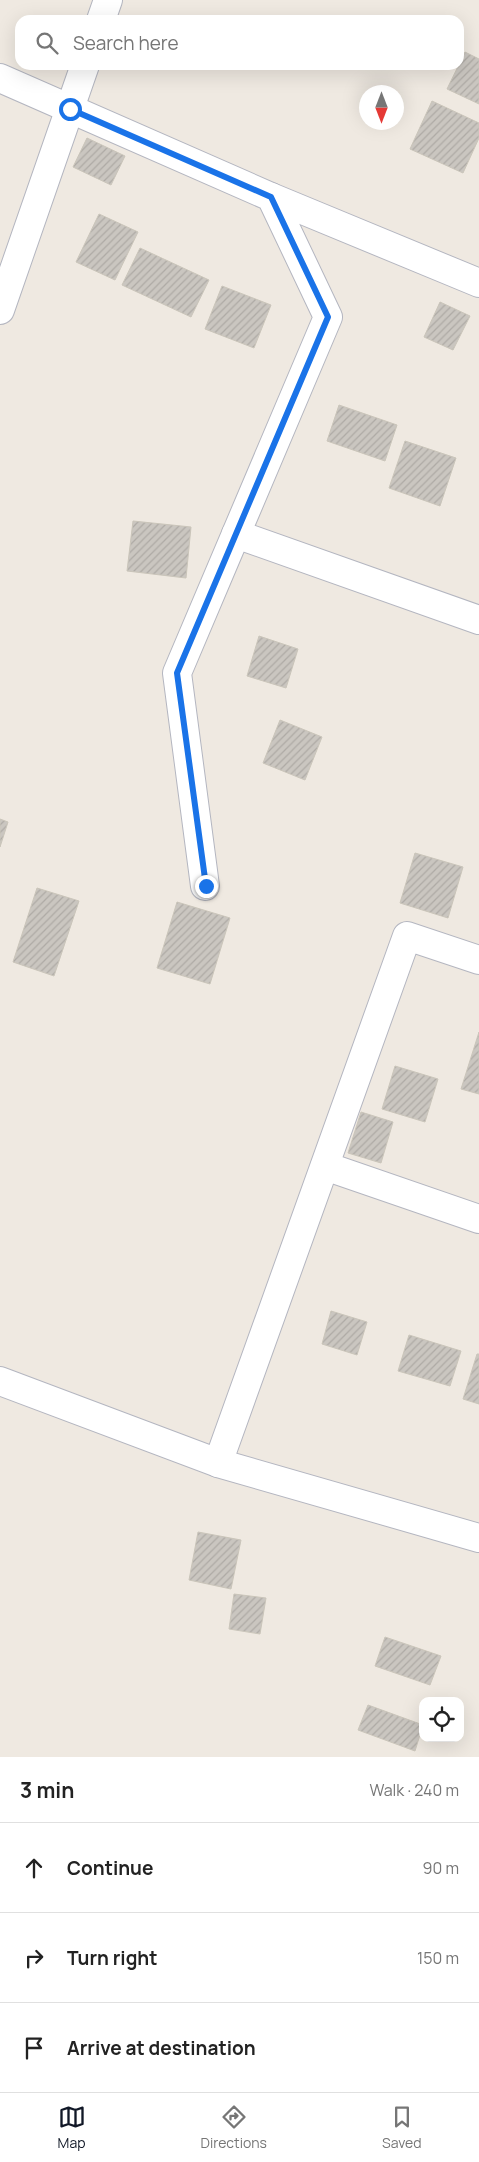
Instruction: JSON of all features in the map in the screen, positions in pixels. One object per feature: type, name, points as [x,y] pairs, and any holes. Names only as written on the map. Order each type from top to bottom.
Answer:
[{"type":"street","points":[[103,15],[108,0]]},
{"type":"street","points":[[0,310],[83,70]]},
{"type":"street","points":[[0,78],[271,197],[479,283]]},
{"type":"street","points":[[206,886],[177,673],[328,317],[271,197]]},
{"type":"street","points":[[236,534],[479,620]]},
{"type":"street","points":[[218,1463],[408,936],[479,960]]},
{"type":"street","points":[[325,1166],[479,1219]]},
{"type":"street","points":[[0,1381],[218,1463],[479,1538]]},
{"type":"building","points":[[465,52],[479,59],[479,104],[447,89],[456,70],[464,70]]},
{"type":"building","points":[[432,101],[479,123],[479,138],[463,173],[410,149]]},
{"type":"building","points":[[87,138],[125,156],[111,185],[73,167]]},
{"type":"building","points":[[99,214],[138,232],[115,280],[76,262]]},
{"type":"building","points":[[140,248],[209,280],[191,317],[122,285]]},
{"type":"building","points":[[222,286],[271,305],[254,348],[205,329]]},
{"type":"building","points":[[440,302],[470,316],[453,350],[424,337]]},
{"type":"building","points":[[339,405],[397,425],[385,461],[327,441]]},
{"type":"building","points":[[405,441],[456,458],[440,506],[389,488]]},
{"type":"building","points":[[133,521],[191,527],[186,578],[127,571]]},
{"type":"building","points":[[259,636],[298,649],[286,688],[247,676]]},
{"type":"building","points":[[280,720],[322,737],[305,780],[263,763]]},
{"type":"building","points":[[0,819],[8,822],[0,847]]},
{"type":"building","points":[[415,853],[463,867],[448,918],[400,903]]},
{"type":"building","points":[[37,888],[79,901],[54,976],[13,962]]},
{"type":"building","points":[[177,902],[230,918],[210,984],[157,968]]},
{"type":"building","points":[[479,1032],[479,1094],[461,1089]]},
{"type":"building","points":[[395,1066],[438,1079],[425,1122],[382,1109]]},
{"type":"building","points":[[361,1112],[393,1122],[381,1163],[348,1153]]},
{"type":"building","points":[[331,1311],[367,1322],[357,1355],[322,1344]]},
{"type":"building","points":[[409,1335],[461,1351],[450,1386],[398,1371]]},
{"type":"building","points":[[477,1354],[479,1354],[479,1404],[463,1399]]},
{"type":"building","points":[[198,1532],[241,1540],[231,1589],[189,1580]]},
{"type":"building","points":[[234,1594],[266,1598],[260,1634],[229,1629]]},
{"type":"building","points":[[385,1637],[441,1656],[430,1685],[375,1666]]},
{"type":"building","points":[[368,1705],[419,1724],[419,1738],[415,1751],[358,1730]]},
{"type":"route","points":[[70,109],[271,197],[328,317],[177,673],[206,886]]}]
